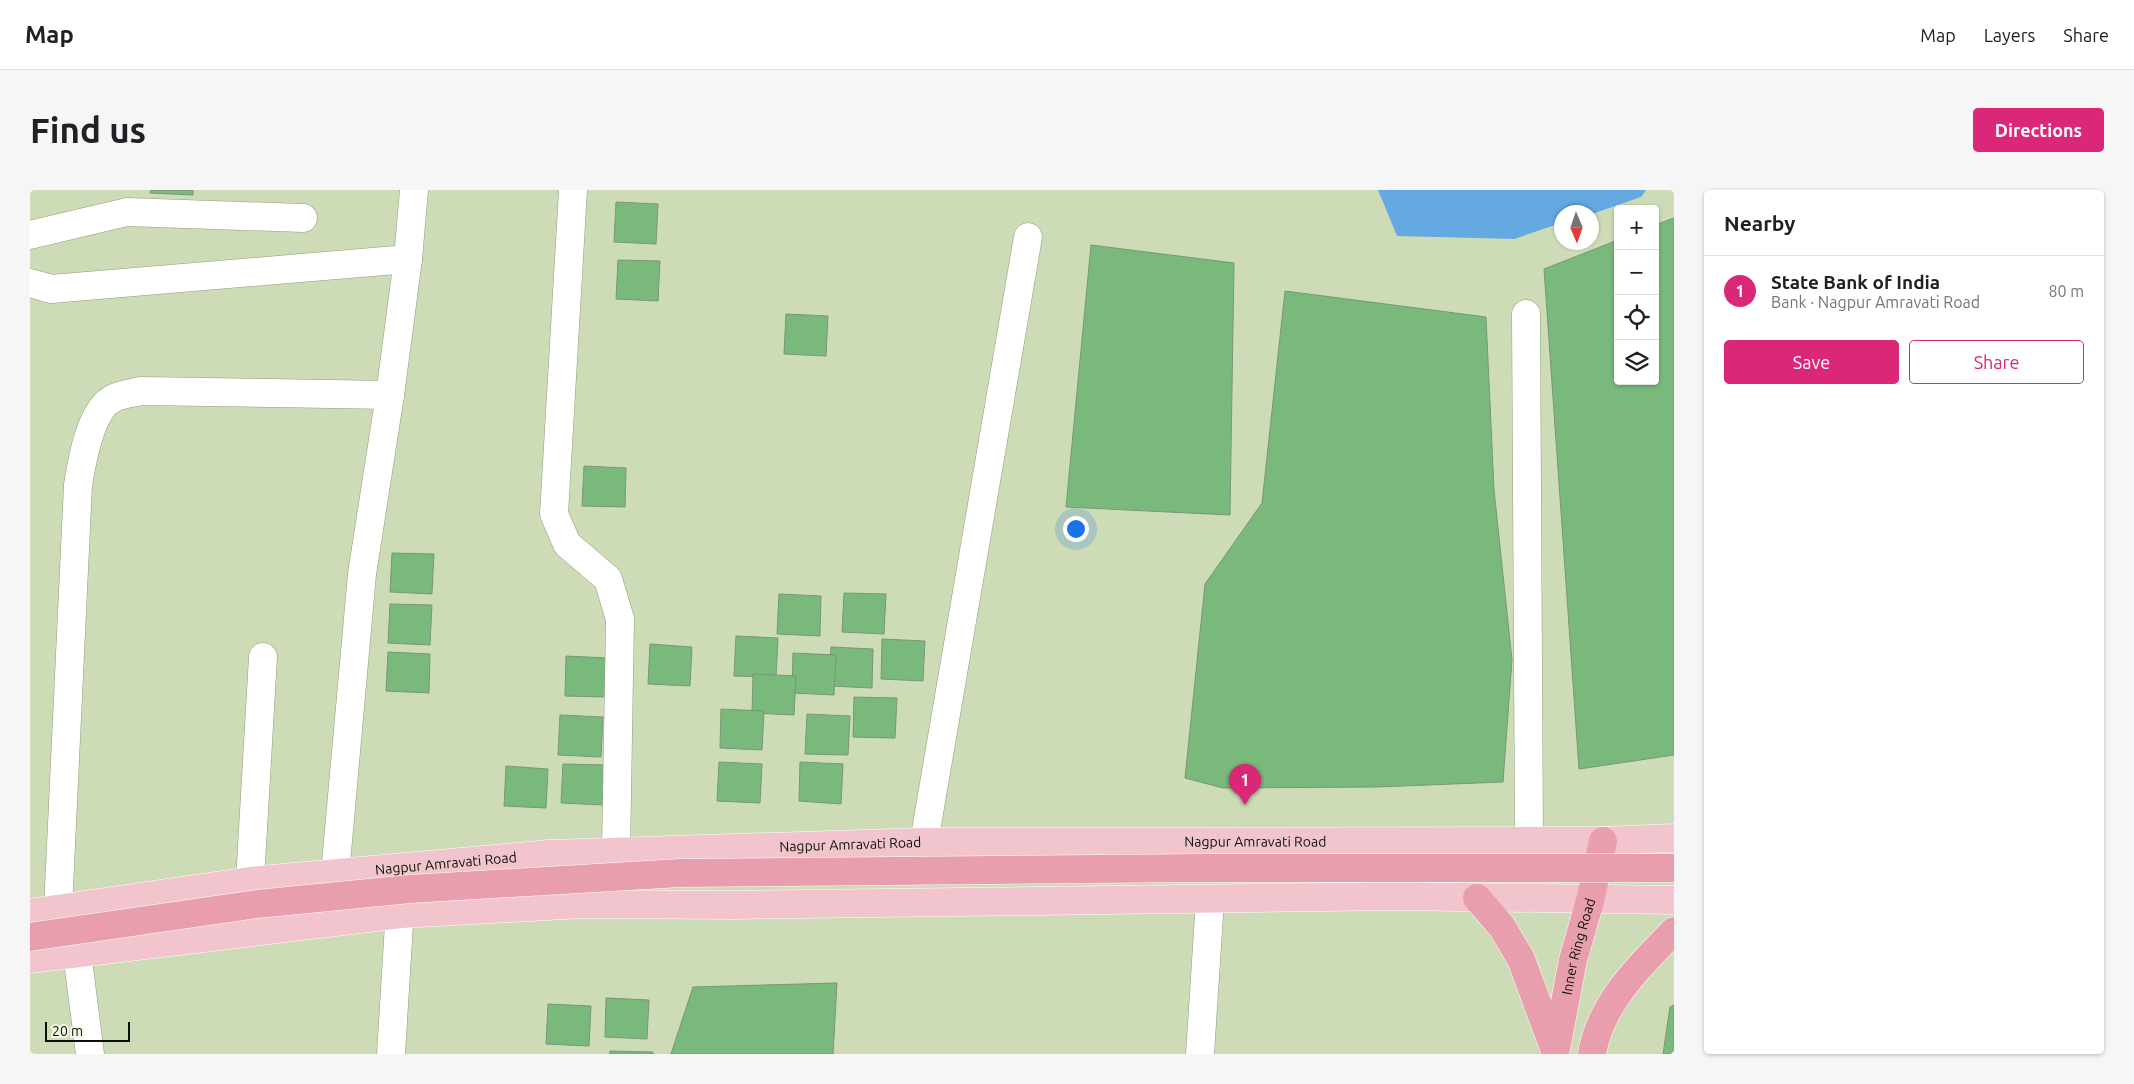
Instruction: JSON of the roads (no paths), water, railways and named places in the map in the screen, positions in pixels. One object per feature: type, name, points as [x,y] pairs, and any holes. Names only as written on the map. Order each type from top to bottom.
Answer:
[{"type":"highway","name":"Inner Ring Road","points":[[1556,1053],[1573,960],[1590,901],[1603,841]]},
{"type":"highway","points":[[30,937],[257,904],[410,889],[680,873],[1200,868],[1674,868]]},
{"type":"highway","points":[[1477,898],[1502,927],[1521,959],[1556,1053]]},
{"type":"highway","points":[[1592,1054],[1609,1008],[1630,976],[1674,931]]},
{"type":"main road","name":"Nagpur Amravati Road","points":[[30,913],[250,881],[548,854],[924,842],[1603,841],[1674,838]]},
{"type":"main road","points":[[30,959],[401,914],[583,904],[734,905],[1394,896],[1590,901],[1674,900]]},
{"type":"street","points":[[335,874],[362,574],[390,395],[408,259],[414,190]]},
{"type":"street","points":[[573,190],[554,514],[567,544],[608,579],[620,619],[616,852]]},
{"type":"street","points":[[31,234],[102,216],[127,212],[303,218]]},
{"type":"street","points":[[924,842],[1028,237]]},
{"type":"street","points":[[30,283],[51,289],[408,259]]},
{"type":"street","points":[[1526,314],[1529,840]]},
{"type":"street","points":[[58,909],[78,485],[84,451],[95,418],[113,398],[141,391],[390,395]]},
{"type":"street","points":[[250,881],[263,657]]},
{"type":"street","points":[[391,1054],[401,914],[401,868]]},
{"type":"street","points":[[1200,1054],[1210,900]]},
{"type":"street","points":[[77,953],[90,1054]]},
{"type":"water","points":[[1378,190],[1646,190],[1641,197],[1599,212],[1599,205],[1554,205],[1554,225],[1514,239],[1397,236]]},
{"type":"place","name":"State Bank of India","points":[[1245,805]]}]
